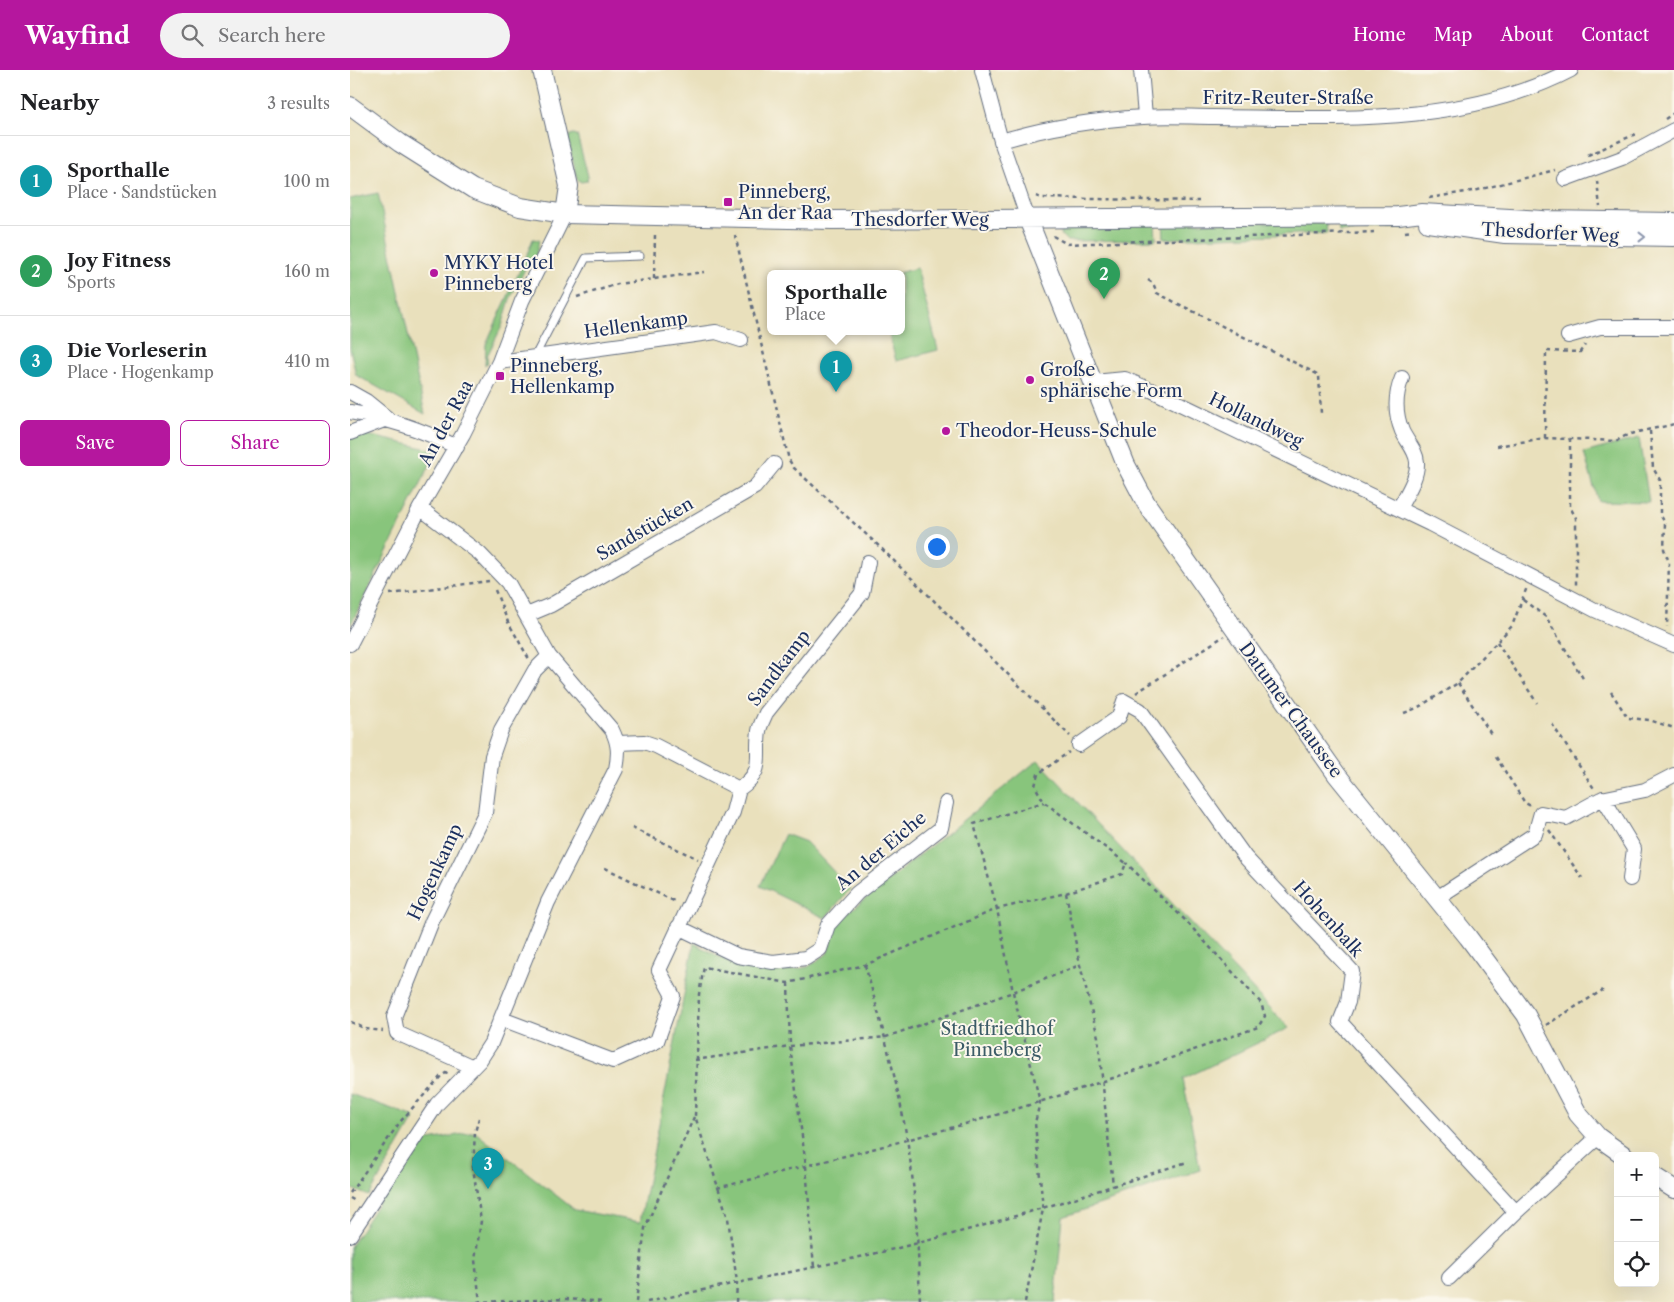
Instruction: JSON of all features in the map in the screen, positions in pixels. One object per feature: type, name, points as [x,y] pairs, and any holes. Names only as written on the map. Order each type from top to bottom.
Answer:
[{"type":"street","points":[[542,70],[568,186],[565,214]]},
{"type":"street","points":[[982,70],[1001,141],[1028,219]]},
{"type":"street","points":[[1141,70],[1145,116]]},
{"type":"street","name":"Fritz-Reuter-Straße","points":[[1001,141],[1065,124],[1145,116],[1388,116],[1434,111],[1494,101],[1571,70]]},
{"type":"street","name":"Thesdorfer Weg","points":[[350,106],[400,143],[473,188],[520,206],[565,214],[813,220],[1028,219],[1398,224],[1412,222],[1505,234],[1674,237]]},
{"type":"street","points":[[1561,172],[1595,168],[1622,158],[1674,130]]},
{"type":"street","name":"Thesdorfer Weg","points":[[1398,224],[1422,213],[1543,220],[1674,222]]},
{"type":"street","name":"An der Raa","points":[[350,644],[420,508],[457,447],[499,362],[522,301],[565,214]]},
{"type":"street","name":"Datumer Chaussee","points":[[1028,219],[1126,466],[1146,503],[1233,630],[1337,775],[1437,898],[1526,1016],[1578,1114],[1598,1137],[1619,1152]]},
{"type":"street","points":[[1568,336],[1600,327],[1674,327]]},
{"type":"street","name":"Hellenkamp","points":[[499,362],[716,332],[741,340]]},
{"type":"street","points":[[1399,509],[1415,475],[1417,464],[1415,452],[1402,431],[1399,419],[1396,393],[1402,378]]},
{"type":"street","name":"Hollandweg","points":[[1094,382],[1125,380],[1151,390],[1399,509],[1572,598],[1668,642]]},
{"type":"street","points":[[350,392],[366,401],[387,418]]},
{"type":"street","points":[[350,412],[387,418],[421,429],[457,447]]},
{"type":"street","points":[[350,433],[387,418]]},
{"type":"street","name":"Sandstücken","points":[[528,614],[551,605],[755,487],[774,464]]},
{"type":"street","points":[[350,1235],[437,1104],[468,1064],[491,1042],[502,1019],[548,902],[616,769],[618,743],[602,717],[548,656],[528,614],[508,583],[489,562],[420,508]]},
{"type":"street","name":"Sandkamp","points":[[739,789],[752,780],[757,771],[760,758],[759,728],[766,713],[862,593],[868,562]]},
{"type":"street","name":"Hogenkamp","points":[[397,1033],[394,1017],[432,921],[484,813],[492,756],[501,730],[535,670],[548,656]]},
{"type":"street","points":[[1079,745],[1119,717],[1124,701]]},
{"type":"street","name":"Hohenbalk","points":[[1124,701],[1140,710],[1184,768],[1245,857],[1352,971],[1348,1002],[1340,1022],[1516,1212]]},
{"type":"street","points":[[502,1019],[612,1061],[657,1041],[673,996],[659,970],[733,812],[739,789],[656,746],[644,742],[618,743]]},
{"type":"street","points":[[1437,898],[1535,834],[1541,813],[1566,818],[1602,799],[1645,790],[1674,775]]},
{"type":"street","points":[[1602,799],[1634,849],[1630,879]]},
{"type":"street","name":"An der Eiche","points":[[678,927],[738,956],[773,962],[806,958],[820,949],[828,925],[857,893],[941,828],[946,803]]},
{"type":"street","points":[[397,1033],[468,1064]]},
{"type":"street","points":[[1449,1278],[1516,1212],[1598,1137]]},
{"type":"street","points":[[1659,1179],[1674,1189]]},
{"type":"lane","points":[[535,358],[586,258],[640,256]]},
{"type":"path","points":[[1661,121],[1674,113]]},
{"type":"path","points":[[1580,159],[1640,132]]},
{"type":"path","points":[[1595,168],[1601,211]]},
{"type":"path","points":[[1422,198],[1478,190],[1561,172]]},
{"type":"path","points":[[1036,196],[1041,198],[1201,201]]},
{"type":"path","points":[[1398,224],[1413,231]]},
{"type":"path","points":[[1053,236],[1067,244],[1380,232]]},
{"type":"path","points":[[654,279],[655,234]]},
{"type":"path","points":[[716,1188],[908,1140],[1040,1102],[1164,1061],[1258,1027],[1265,1016],[1261,1003],[1185,920],[1126,863],[1044,802],[1035,786],[1038,774],[1079,745],[881,548],[794,468],[789,460],[735,235]]},
{"type":"path","points":[[563,302],[618,284],[704,272]]},
{"type":"path","points":[[1148,280],[1153,283],[1157,293],[1319,375],[1321,414]]},
{"type":"path","points":[[1545,438],[1546,351],[1580,352],[1600,327]]},
{"type":"path","points":[[1497,446],[1545,438],[1617,441],[1625,434],[1650,431],[1674,424]]},
{"type":"path","points":[[1650,431],[1652,468],[1660,480],[1660,514],[1665,523],[1664,549],[1669,562],[1668,642]]},
{"type":"path","points":[[1570,438],[1570,507],[1576,518],[1576,588],[1572,598]]},
{"type":"path","points":[[377,591],[385,595],[492,580],[489,562]]},
{"type":"path","points":[[1404,713],[1417,708],[1458,683],[1512,626],[1531,576]]},
{"type":"path","points":[[495,589],[508,622],[535,670]]},
{"type":"path","points":[[1523,600],[1546,617],[1584,680]]},
{"type":"path","points":[[1124,701],[1233,630]]},
{"type":"path","points":[[1497,642],[1537,703]]},
{"type":"path","points":[[1458,683],[1491,734]]},
{"type":"path","points":[[1611,692],[1628,718],[1649,720],[1674,728]]},
{"type":"path","points":[[1552,724],[1602,799]]},
{"type":"path","points":[[1496,757],[1525,803],[1541,813],[1551,833],[1582,878]]},
{"type":"path","points":[[1025,1302],[1043,1209],[1035,1122],[1040,1102],[1013,992],[997,909],[974,824],[1044,802]]},
{"type":"path","points":[[632,828],[708,863]]},
{"type":"path","points":[[736,1302],[737,1282],[728,1218],[716,1188],[695,1116],[699,994],[704,967],[788,983],[865,965],[997,909],[1066,893],[1122,874],[1126,863]]},
{"type":"path","points":[[606,868],[687,907]]},
{"type":"path","points":[[1066,893],[1080,965],[1098,1037],[1114,1186]]},
{"type":"path","points":[[865,965],[886,1037],[908,1140],[920,1302]]},
{"type":"path","points":[[696,1060],[790,1046],[886,1037],[1013,992],[1080,965]]},
{"type":"path","points":[[788,983],[790,1046],[806,1166],[814,1268]]},
{"type":"path","points":[[1534,1032],[1603,990]]},
{"type":"path","points":[[351,1022],[366,1029],[397,1033]]},
{"type":"path","points":[[350,1193],[400,1122],[441,1076],[468,1064]]},
{"type":"path","points":[[636,1302],[645,1228],[695,1116]]},
{"type":"path","points":[[478,1118],[475,1132],[473,1168],[481,1221],[475,1260],[479,1302],[604,1302]]},
{"type":"path","points":[[647,1302],[737,1282],[814,1268],[917,1243],[1043,1209],[1186,1162]]},
{"type":"green space","points":[[570,135],[577,135],[588,176],[587,181],[581,182],[577,179],[568,139]]},
{"type":"green space","points":[[378,193],[425,414],[356,375],[350,348],[350,199]]},
{"type":"green space","points":[[1155,222],[1156,240],[1067,241],[1061,235],[1060,226]]},
{"type":"green space","points":[[1163,222],[1326,223],[1327,233],[1164,239]]},
{"type":"green space","points":[[1338,222],[1407,225],[1407,228],[1339,232]]},
{"type":"green space","points":[[533,239],[539,240],[535,260],[527,265],[510,299],[502,326],[487,356],[488,363],[485,365],[486,344]]},
{"type":"green space","points":[[917,268],[938,350],[896,361],[889,335],[905,335],[905,271]]},
{"type":"green space","points":[[350,431],[437,451],[350,626]]},
{"type":"green space","points":[[1639,438],[1649,502],[1598,501],[1584,453]]},
{"type":"green space","name":"Stadtfriedhof Pinneberg","points":[[1038,760],[1289,1028],[1183,1079],[1200,1170],[1063,1217],[1055,1302],[350,1302],[350,1247],[418,1142],[475,1132],[575,1210],[640,1222],[694,943],[738,967],[780,972],[808,967],[827,954],[836,928],[849,912]]},
{"type":"green space","points":[[785,834],[806,842],[850,889],[825,918],[760,886]]},
{"type":"green space","points":[[350,1094],[415,1117],[369,1196],[350,1188]]},
{"type":"place","name":"Pinneberg, An der Raa","points":[[728,202]]},
{"type":"place","name":"MYKY Hotel Pinneberg","points":[[434,273]]},
{"type":"place","name":"Joy Fitness","points":[[1104,299]]},
{"type":"place","name":"Pinneberg, Hellenkamp","points":[[500,376]]},
{"type":"place","name":"Große sphärische Form","points":[[1030,380]]},
{"type":"place","name":"Sporthalle","points":[[836,392]]},
{"type":"place","name":"Theodor-Heuss-Schule","points":[[946,431]]},
{"type":"place","name":"Die Vorleserin","points":[[488,1189]]}]
